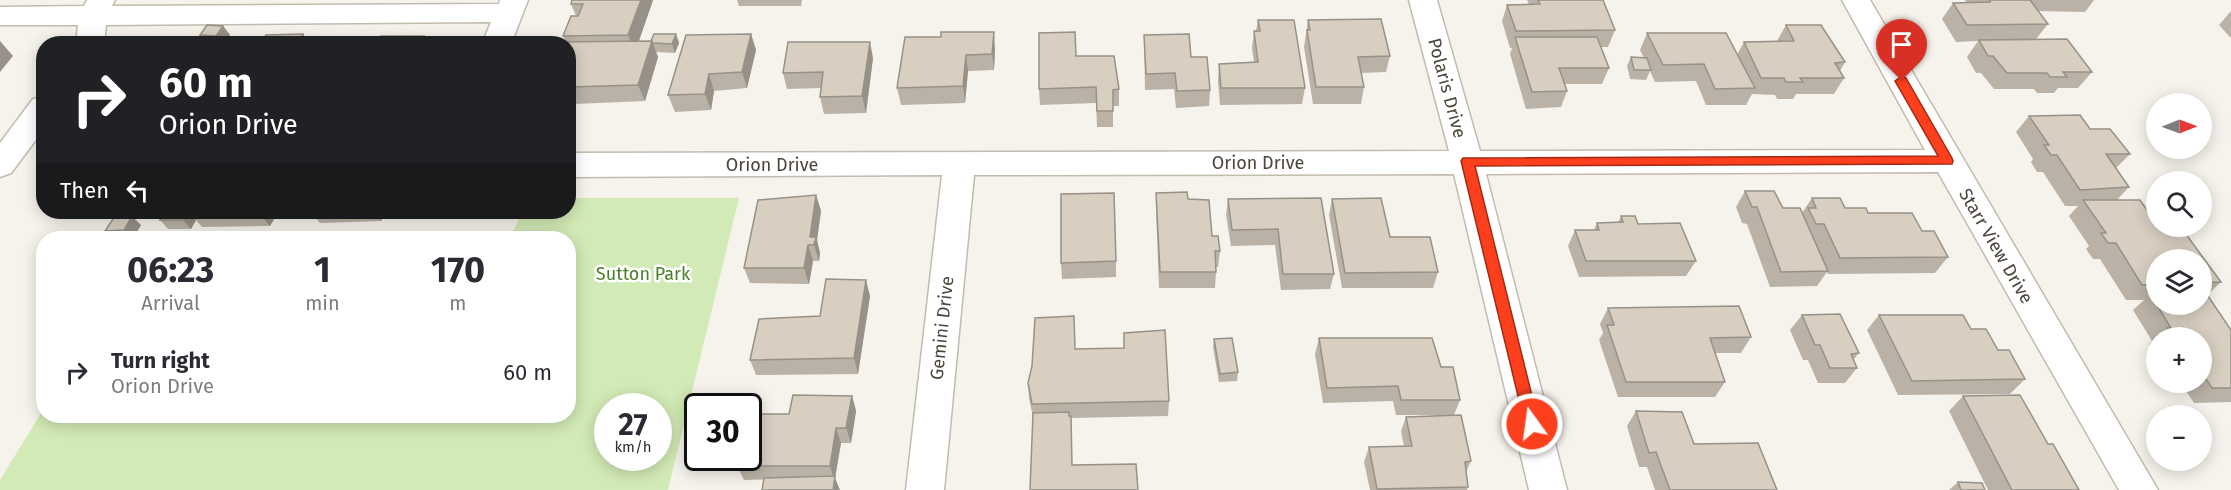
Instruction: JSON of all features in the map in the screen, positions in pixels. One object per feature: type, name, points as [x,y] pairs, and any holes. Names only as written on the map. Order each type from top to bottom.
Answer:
[{"type":"street","name":"Polaris Drive","points":[[1423,0],[1467,161],[1548,490]]},
{"type":"street","name":"Starr View Drive","points":[[1856,0],[2139,490]]},
{"type":"street","points":[[0,16],[97,8],[511,7],[499,36]]},
{"type":"street","points":[[92,36],[97,8]]},
{"type":"street","points":[[0,165],[36,117]]},
{"type":"street","name":"Orion Drive","points":[[576,165],[1947,161]]},
{"type":"street","name":"Gemini Drive","points":[[925,490],[959,165]]},
{"type":"green space","name":"Sutton Park","points":[[576,198],[739,198],[692,393],[684,393],[684,424],[668,490],[0,490],[0,480],[36,421],[576,423],[576,231],[513,231],[519,219],[576,219]]},
{"type":"building","points":[[572,0],[641,0],[628,35],[563,36],[571,16],[578,16],[583,4],[571,4]]},
{"type":"building","points":[[1538,0],[1603,0],[1615,30],[1516,31],[1507,5],[1540,4]]},
{"type":"building","points":[[1989,0],[2030,0],[2048,24],[1967,25],[1953,3],[1990,2]]},
{"type":"building","points":[[1381,19],[1390,56],[1358,57],[1364,87],[1316,87],[1307,30],[1310,30],[1308,20]]},
{"type":"building","points":[[1258,20],[1294,20],[1305,88],[1221,88],[1219,64],[1258,62],[1254,31],[1260,31]]},
{"type":"building","points":[[207,25],[223,26],[216,36],[200,35]]},
{"type":"building","points":[[1786,25],[1821,25],[1845,62],[1835,63],[1844,78],[1800,78],[1803,82],[1786,82],[1784,78],[1761,78],[1744,42],[1794,41]]},
{"type":"building","points":[[941,32],[994,32],[992,54],[966,55],[963,86],[897,88],[905,37],[941,37]]},
{"type":"building","points":[[1075,32],[1076,56],[1114,56],[1119,89],[1113,90],[1113,111],[1097,111],[1096,87],[1039,89],[1039,33]]},
{"type":"building","points":[[1647,33],[1726,33],[1755,88],[1715,89],[1704,64],[1663,65]]},
{"type":"building","points":[[303,34],[302,36],[266,35]]},
{"type":"building","points":[[654,34],[676,34],[672,44],[653,43],[651,41]]},
{"type":"building","points":[[751,34],[742,72],[709,74],[705,94],[668,95],[686,35]]},
{"type":"building","points":[[1189,34],[1191,57],[1207,57],[1210,90],[1177,91],[1175,73],[1146,74],[1144,35]]},
{"type":"building","points":[[1515,37],[1597,37],[1609,68],[1559,68],[1567,91],[1532,92]]},
{"type":"building","points":[[2067,39],[2092,72],[2063,72],[2067,77],[2050,77],[2047,73],[2007,73],[1993,56],[1988,56],[1979,40]]},
{"type":"building","points":[[652,41],[638,85],[576,87],[576,42]]},
{"type":"building","points":[[788,42],[870,42],[862,96],[820,97],[823,72],[783,73]]},
{"type":"building","points":[[1631,57],[1647,58],[1651,70],[1634,70]]},
{"type":"building","points":[[2080,115],[2090,129],[2110,129],[2130,154],[2106,154],[2129,187],[2080,190],[2057,155],[2051,155],[2044,145],[2049,145],[2029,116]]},
{"type":"building","points":[[1745,191],[1774,191],[1783,208],[1800,208],[1828,271],[1781,272],[1757,207],[1752,207]]},
{"type":"building","points":[[1187,192],[1188,199],[1209,200],[1212,236],[1218,236],[1220,251],[1215,251],[1216,272],[1160,272],[1156,193]]},
{"type":"building","points":[[1114,193],[1116,261],[1061,263],[1061,194]]},
{"type":"building","points":[[816,195],[810,237],[816,237],[814,245],[808,245],[804,268],[744,268],[758,200]]},
{"type":"building","points":[[1321,198],[1334,274],[1283,274],[1278,229],[1232,230],[1228,199]]},
{"type":"building","points":[[1381,198],[1390,237],[1430,237],[1438,272],[1345,273],[1332,199]]},
{"type":"building","points":[[1812,198],[1840,198],[1845,208],[1866,208],[1868,213],[1912,213],[1922,231],[1934,231],[1948,257],[1840,258],[1824,224],[1816,224],[1808,208],[1816,208]]},
{"type":"building","points":[[2083,200],[2140,200],[2146,208],[2146,237],[2188,237],[2197,249],[2146,249],[2146,285],[2142,285],[2116,243],[2108,243],[2101,233],[2106,233]]},
{"type":"building","points":[[1621,216],[1635,216],[1638,224],[1680,223],[1696,261],[1586,261],[1575,230],[1599,230],[1597,223],[1623,222]]},
{"type":"building","points":[[113,219],[130,219],[124,230],[105,231]]},
{"type":"building","points":[[161,219],[184,219],[183,220]]},
{"type":"building","points":[[2212,270],[2221,282],[2212,282]]},
{"type":"building","points":[[826,279],[866,280],[854,358],[750,360],[759,319],[820,316]]},
{"type":"building","points":[[2212,302],[2231,330],[2231,388],[2212,388],[2212,327],[2170,327],[2163,315],[2212,315]]},
{"type":"building","points":[[1739,306],[1751,337],[1710,338],[1725,382],[1626,382],[1607,325],[1614,325],[1608,308]]},
{"type":"building","points":[[1840,314],[1859,353],[1851,354],[1857,368],[1830,368],[1820,345],[1815,345],[1802,315]]},
{"type":"building","points":[[1879,315],[1963,315],[1971,329],[1986,329],[1998,350],[2009,350],[2025,379],[1912,381]]},
{"type":"building","points":[[1074,316],[1075,349],[1124,348],[1124,333],[1165,330],[1169,401],[1032,404],[1028,383],[1032,366],[1035,318]]},
{"type":"building","points":[[1232,338],[1238,372],[1220,374],[1214,339]]},
{"type":"building","points":[[1319,338],[1432,338],[1441,367],[1453,367],[1460,400],[1401,400],[1398,386],[1327,388]]},
{"type":"building","points":[[793,395],[852,396],[846,428],[836,428],[830,466],[762,466],[762,414],[789,414]]},
{"type":"building","points":[[2020,395],[2048,444],[2053,444],[2079,490],[2012,490],[1963,396]]},
{"type":"building","points":[[1636,411],[1682,412],[1694,444],[1758,443],[1777,490],[1670,490],[1656,452],[1649,453]]},
{"type":"building","points":[[1069,412],[1072,465],[1136,464],[1138,490],[1030,490],[1033,413]]},
{"type":"building","points":[[1461,415],[1471,461],[1465,462],[1468,487],[1377,489],[1369,447],[1412,446],[1406,417]]},
{"type":"building","points":[[835,476],[833,490],[762,490],[764,478]]},
{"type":"building","points":[[1958,482],[1982,483],[1985,490],[1961,490]]},
{"type":"route","points":[[1532,424],[1467,161],[1947,161],[1902,81]]}]
